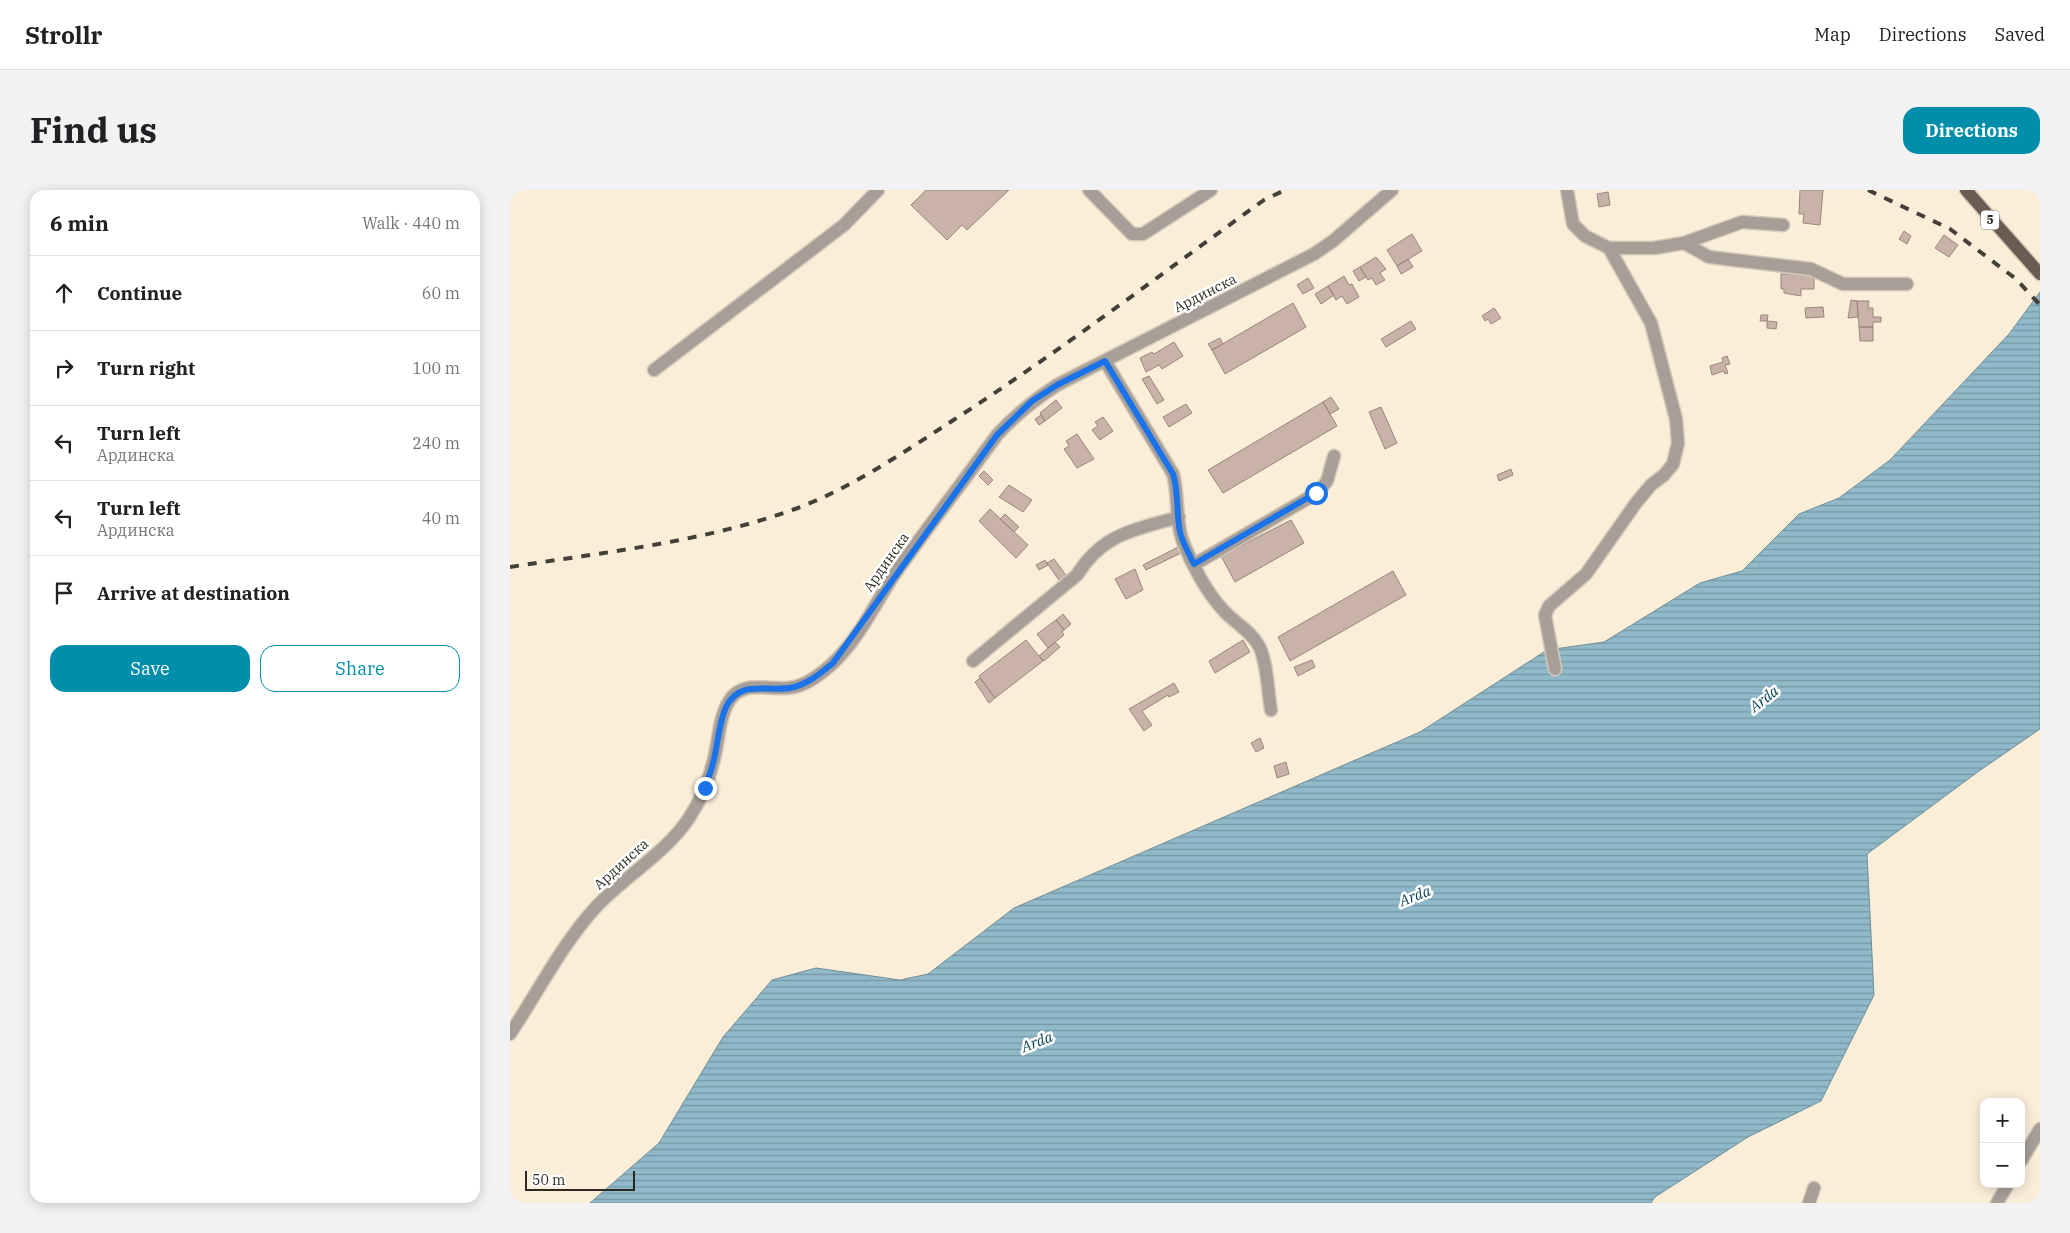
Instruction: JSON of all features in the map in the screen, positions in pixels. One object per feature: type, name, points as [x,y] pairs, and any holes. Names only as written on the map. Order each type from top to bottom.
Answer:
[{"type":"main road","name":"5","points":[[1966,190],[2040,274]]},
{"type":"street","points":[[654,370],[844,225],[878,190]]},
{"type":"street","points":[[1089,190],[1132,234],[1143,234],[1211,190]]},
{"type":"street","name":"Ардинска","points":[[510,1034],[574,935],[596,908],[675,836],[688,821],[705,788],[714,760],[722,718],[732,697],[740,691],[752,687],[793,688],[819,675],[833,663],[848,646],[895,574],[1002,429],[1032,401],[1057,385],[1314,254],[1392,190]]},
{"type":"street","points":[[1566,190],[1573,224],[1585,236],[1609,248],[1654,248],[1684,243],[1742,222],[1783,225]]},
{"type":"street","points":[[1684,243],[1709,257],[1811,269],[1843,284],[1908,284]]},
{"type":"street","points":[[1555,669],[1546,615],[1550,606],[1586,574],[1641,497],[1673,464],[1678,444],[1676,419],[1651,323],[1609,248]]},
{"type":"street","points":[[1105,361],[1173,474],[1178,489],[1179,518],[1183,542],[1212,598],[1250,634],[1260,647],[1271,710]]},
{"type":"street","points":[[1194,564],[1316,493],[1327,481],[1334,456]]},
{"type":"street","points":[[973,661],[1078,575],[1086,560],[1112,538],[1179,518]]},
{"type":"street","points":[[2025,1154],[2040,1128]]},
{"type":"street","points":[[1808,1203],[1814,1188]]},
{"type":"street","points":[[1997,1203],[2006,1188]]},
{"type":"water","name":"Arda","points":[[2040,292],[2040,729],[1979,771],[1867,854],[1874,995],[1821,1101],[1748,1137],[1655,1197],[1651,1203],[590,1203],[659,1143],[723,1037],[772,980],[816,968],[900,980],[928,974],[1014,908],[1420,732],[1547,650],[1604,642],[1700,583],[1742,571],[1799,514],[1839,498],[1890,460],[2009,334]]},
{"type":"building","points":[[926,190],[1009,190],[967,230],[962,225],[947,240],[911,205]]},
{"type":"building","points":[[1800,190],[1823,190],[1820,225],[1803,223],[1804,214],[1799,214]]},
{"type":"building","points":[[1608,192],[1610,205],[1599,207],[1597,194]]},
{"type":"building","points":[[1904,231],[1911,236],[1907,244],[1899,239]]},
{"type":"building","points":[[1412,234],[1422,251],[1397,266],[1387,250]]},
{"type":"building","points":[[1944,235],[1958,245],[1949,257],[1935,248]]},
{"type":"building","points":[[1376,257],[1386,269],[1380,273],[1385,280],[1376,285],[1372,278],[1368,280],[1360,267]]},
{"type":"building","points":[[1408,259],[1413,267],[1401,274],[1397,266]]},
{"type":"building","points":[[1360,267],[1366,277],[1359,281],[1353,271]]},
{"type":"building","points":[[1814,273],[1814,289],[1801,289],[1801,296],[1784,293],[1784,289],[1781,289],[1781,274]]},
{"type":"building","points":[[1344,276],[1349,285],[1352,284],[1359,297],[1347,304],[1342,296],[1336,300],[1328,286]]},
{"type":"building","points":[[1308,278],[1314,288],[1303,294],[1297,285]]},
{"type":"building","points":[[1328,286],[1334,295],[1321,304],[1315,294]]},
{"type":"building","points":[[1851,300],[1857,301],[1858,317],[1848,318]]},
{"type":"building","points":[[1857,301],[1869,301],[1868,308],[1873,308],[1873,317],[1881,317],[1881,322],[1873,322],[1873,327],[1859,327]]},
{"type":"building","points":[[1293,303],[1306,327],[1225,374],[1212,350]]},
{"type":"building","points":[[1823,307],[1824,317],[1806,318],[1805,308]]},
{"type":"building","points":[[1494,308],[1501,318],[1491,324],[1488,319],[1485,321],[1482,316]]},
{"type":"building","points":[[1761,315],[1768,315],[1767,321],[1760,321]]},
{"type":"building","points":[[1411,321],[1416,329],[1386,347],[1381,339]]},
{"type":"building","points":[[1767,321],[1777,322],[1776,329],[1767,328]]},
{"type":"building","points":[[1859,327],[1873,327],[1873,341],[1860,341]]},
{"type":"building","points":[[1220,338],[1223,344],[1212,350],[1208,344]]},
{"type":"building","points":[[1174,342],[1183,356],[1162,369],[1159,365],[1146,372],[1140,358],[1152,352],[1154,354]]},
{"type":"building","points":[[1727,356],[1730,364],[1725,365],[1728,373],[1725,374],[1724,371],[1712,375],[1710,366],[1723,362],[1722,358]]},
{"type":"building","points":[[1149,376],[1164,400],[1157,404],[1142,379]]},
{"type":"building","points":[[1331,397],[1339,409],[1330,414],[1323,402]]},
{"type":"building","points":[[1056,400],[1062,408],[1045,421],[1040,413]]},
{"type":"building","points":[[1323,402],[1337,426],[1223,493],[1208,470]]},
{"type":"building","points":[[1186,404],[1192,413],[1169,427],[1163,417]]},
{"type":"building","points":[[1381,407],[1397,443],[1385,449],[1369,412]]},
{"type":"building","points":[[1041,415],[1045,421],[1039,425],[1035,419]]},
{"type":"building","points":[[1103,417],[1113,431],[1100,440],[1092,430],[1098,426],[1095,422]]},
{"type":"building","points":[[1077,434],[1094,459],[1077,468],[1064,449],[1069,446],[1066,441]]},
{"type":"building","points":[[1511,469],[1513,475],[1499,481],[1497,475]]},
{"type":"building","points":[[984,471],[993,480],[988,485],[979,476]]},
{"type":"building","points":[[1009,485],[1032,500],[1023,512],[999,497]]},
{"type":"building","points":[[990,509],[1028,545],[1016,558],[979,521]]},
{"type":"building","points":[[1005,514],[1019,527],[1014,532],[1000,519]]},
{"type":"building","points":[[1291,520],[1304,543],[1235,582],[1221,556]]},
{"type":"building","points":[[1180,546],[1183,552],[1146,570],[1143,565]]},
{"type":"building","points":[[1054,559],[1068,578],[1061,583],[1047,563]]},
{"type":"building","points":[[1045,560],[1048,565],[1039,570],[1036,565]]},
{"type":"building","points":[[1135,569],[1143,590],[1126,599],[1115,579]]},
{"type":"building","points":[[1393,571],[1406,595],[1290,661],[1278,637]]},
{"type":"building","points":[[1063,614],[1071,624],[1064,630],[1056,620]]},
{"type":"building","points":[[1056,620],[1064,630],[1062,632],[1064,635],[1048,648],[1037,634]]},
{"type":"building","points":[[1026,640],[1043,661],[995,698],[979,676]]},
{"type":"building","points":[[1243,640],[1250,652],[1215,673],[1209,661]]},
{"type":"building","points":[[1055,642],[1060,647],[1044,661],[1039,656]]},
{"type":"building","points":[[1312,660],[1315,667],[1298,676],[1294,667]]},
{"type":"building","points":[[980,678],[995,698],[989,703],[975,682]]},
{"type":"building","points":[[1174,683],[1179,692],[1169,697],[1168,695],[1142,711],[1152,725],[1144,731],[1129,709]]},
{"type":"building","points":[[1260,738],[1264,748],[1256,752],[1251,743]]},
{"type":"building","points":[[1286,762],[1289,774],[1277,778],[1274,766]]},
{"type":"railway","points":[[510,567],[690,538],[761,520],[816,501],[856,481],[896,457],[992,395],[1264,200],[1285,190]]},
{"type":"railway","points":[[1868,190],[1950,229],[2016,279],[2040,305]]},
{"type":"route","points":[[705,788],[714,760],[722,718],[732,697],[740,691],[752,687],[793,688],[819,675],[833,663],[848,646],[895,574],[997,435],[1032,401],[1057,385],[1105,361],[1173,474],[1178,489],[1180,530],[1183,542],[1194,564],[1304,502],[1316,493]]}]
